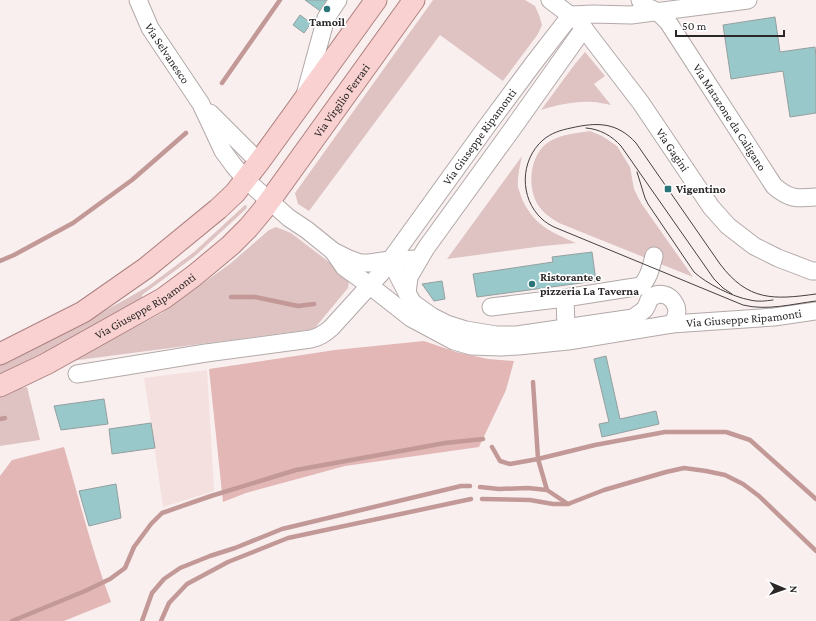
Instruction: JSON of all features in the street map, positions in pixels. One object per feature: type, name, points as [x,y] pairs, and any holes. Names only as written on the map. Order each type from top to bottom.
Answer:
[{"type":"main road","points":[[0,354],[83,312],[146,268],[231,197],[246,180],[376,0]]},
{"type":"main road","name":"Via Virgilio Ferrari","points":[[270,200],[414,0]]},
{"type":"main road","name":"Via Giuseppe Ripamonti","points":[[0,386],[46,364],[164,298],[206,266],[235,241],[252,223],[270,200]]},
{"type":"street","name":"Via Selvanesco","points":[[138,0],[150,28],[201,104],[223,151],[246,180]]},
{"type":"street","points":[[303,101],[326,18],[338,0]]},
{"type":"street","name":"Via Gagini","points":[[550,0],[571,15],[584,28],[641,103],[711,207],[728,226],[754,246],[778,258],[812,271],[816,271]]},
{"type":"street","name":"Via Matazone da Caligano","points":[[640,0],[643,5],[658,12],[668,22],[774,186],[782,193],[791,197],[816,197]]},
{"type":"street","points":[[571,15],[593,14],[631,16],[748,0]]},
{"type":"street","name":"Via Giuseppe Ripamonti","points":[[77,374],[206,353],[319,337],[332,328],[381,273],[487,126],[571,15]]},
{"type":"street","points":[[584,28],[605,26],[631,16]]},
{"type":"street","name":"Via Giuseppe Ripamonti","points":[[407,293],[409,277],[419,258],[584,28]]},
{"type":"street","name":"Via Selvanesco","points":[[201,104],[259,162]]},
{"type":"street","name":"Via Giuseppe Ripamonti","points":[[246,180],[289,218],[307,230],[333,252],[344,267],[411,318],[454,341],[471,346],[501,347],[567,334],[633,318],[645,309],[650,299],[657,294],[665,294],[673,299],[677,307],[677,317],[672,324]]},
{"type":"street","name":"Via Giuseppe Ripamonti","points":[[333,252],[349,259],[369,263],[419,258]]},
{"type":"street","points":[[491,307],[565,298],[641,286],[646,281],[654,256]]},
{"type":"street","name":"Via Giuseppe Ripamonti","points":[[390,260],[407,293],[418,308],[447,324],[466,330],[496,335],[567,334],[672,324],[774,317],[816,311]]},
{"type":"street","points":[[565,298],[567,334]]},
{"type":"shaded area","points":[[433,0],[525,0],[535,6],[542,25],[538,34],[503,81],[440,35],[309,211],[298,204],[295,193]]},
{"type":"shaded area","points":[[585,52],[605,76],[594,84],[611,105],[594,102],[579,102],[541,110],[575,64]]},
{"type":"shaded area","points":[[590,131],[602,136],[617,146],[630,167],[634,189],[641,203],[693,277],[559,223],[540,208],[534,197],[531,179],[532,170],[539,152],[545,145],[561,136]]},
{"type":"shaded area","points":[[522,156],[518,175],[518,187],[525,205],[535,219],[547,229],[576,243],[447,259]]},
{"type":"shaded area","points":[[245,205],[247,206],[246,209],[195,256],[142,295],[142,300],[103,323],[0,374],[0,365],[66,332],[147,287],[194,252]]},
{"type":"shaded area","points":[[276,227],[291,233],[346,275],[349,282],[348,288],[314,329],[71,361],[162,313],[231,263],[269,230]]},
{"type":"shaded area","points":[[424,341],[456,352],[488,359],[514,361],[506,390],[479,447],[345,466],[246,493],[223,502],[209,369],[335,350]]},
{"type":"shaded area","points":[[207,370],[214,491],[163,507],[144,378]]},
{"type":"shaded area","points":[[27,387],[40,440],[0,446],[0,394],[10,390]]},
{"type":"shaded area","points":[[64,447],[92,544],[111,602],[64,621],[0,621],[0,476],[12,460]]},
{"type":"building","name":"Tamoil","points":[[305,0],[343,0],[330,18]]},
{"type":"building","points":[[300,15],[311,23],[304,33],[293,25]]},
{"type":"building","points":[[775,17],[780,52],[815,47],[816,113],[790,117],[783,71],[731,79],[723,25]]},
{"type":"building","points":[[592,252],[596,281],[477,297],[473,274],[553,262],[552,257]]},
{"type":"building","points":[[442,281],[445,299],[434,301],[422,284]]},
{"type":"building","points":[[606,356],[620,419],[656,411],[659,424],[602,437],[599,424],[609,422],[594,359]]},
{"type":"building","points":[[104,399],[108,424],[61,430],[54,406]]},
{"type":"building","points":[[151,423],[155,448],[112,454],[109,429]]},
{"type":"building","points":[[116,484],[121,518],[89,526],[79,491]]},
{"type":"waterway","points":[[222,83],[280,0]]},
{"type":"waterway","points":[[0,261],[73,223],[132,180],[186,133]]},
{"type":"waterway","points":[[231,297],[255,297],[298,306],[314,304]]},
{"type":"waterway","points":[[533,382],[538,459],[547,490]]},
{"type":"waterway","points":[[0,419],[5,418]]},
{"type":"waterway","points":[[492,447],[500,461],[510,464],[538,459],[595,445],[665,432],[726,432],[750,440],[816,499]]},
{"type":"waterway","points":[[12,621],[110,579],[125,568],[134,547],[151,524],[162,513],[211,496],[296,470],[445,443],[483,439]]},
{"type":"waterway","points":[[482,499],[530,500],[553,504],[568,504],[604,490],[666,472],[684,468],[706,471],[725,475],[743,484],[759,496],[816,551]]},
{"type":"waterway","points":[[142,621],[152,593],[164,579],[180,568],[282,529],[461,486],[470,486]]},
{"type":"waterway","points":[[480,487],[547,490],[568,504]]},
{"type":"waterway","points":[[161,621],[169,603],[187,584],[228,562],[288,538],[471,499]]},
{"type":"tram line","points":[[816,294],[787,297],[762,295],[751,291],[730,276],[720,264],[636,143],[629,136],[614,127],[606,125],[580,126],[553,134],[543,140],[535,148],[530,158],[525,179],[529,201],[534,210],[542,219],[554,227],[743,305],[752,307],[770,307],[816,301]]},
{"type":"tram line","points":[[586,128],[605,134],[614,139],[621,146],[714,279],[732,294]]},
{"type":"tram line","points":[[637,172],[648,204],[694,272],[699,277],[736,296],[756,301],[773,300]]},
{"type":"place","name":"Tamoil","points":[[327,9]]},
{"type":"place","name":"Vigentino","points":[[668,189]]},
{"type":"place","name":"Ristorante e pizzeria La Taverna","points":[[532,284]]}]
